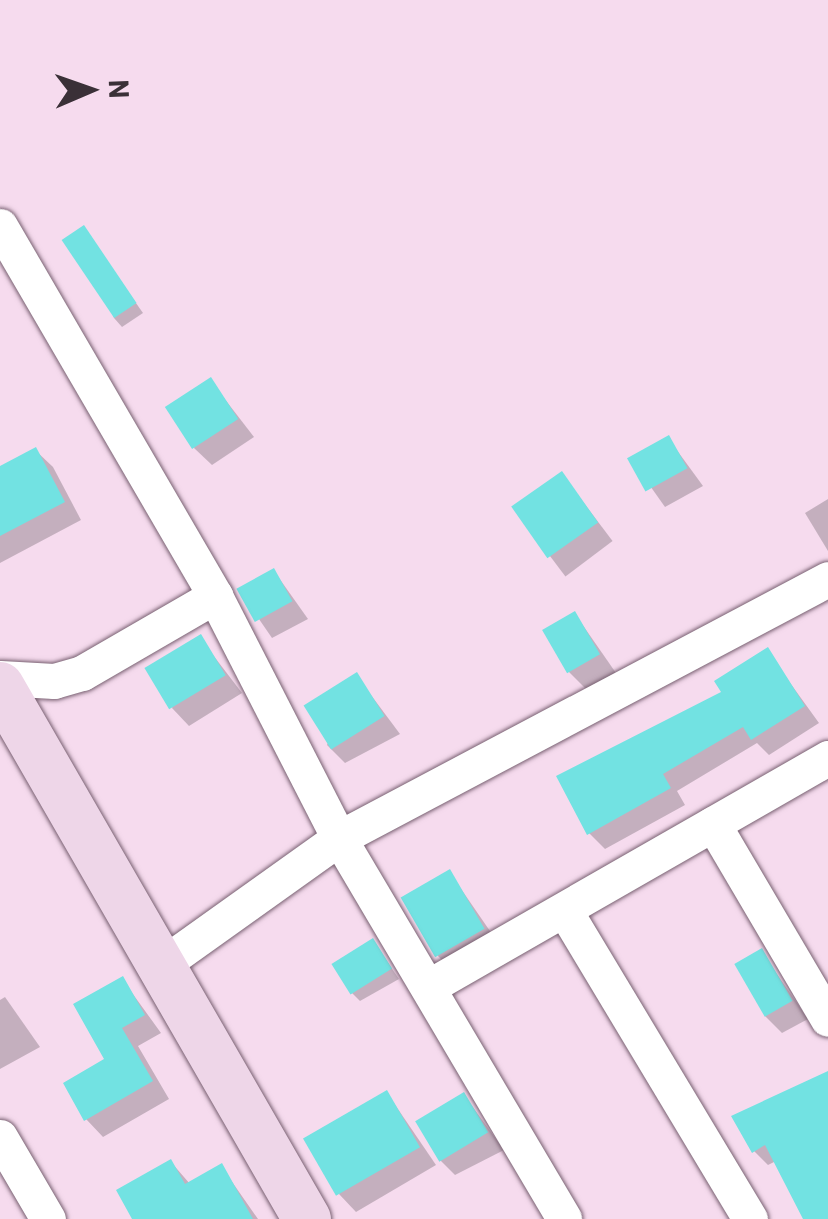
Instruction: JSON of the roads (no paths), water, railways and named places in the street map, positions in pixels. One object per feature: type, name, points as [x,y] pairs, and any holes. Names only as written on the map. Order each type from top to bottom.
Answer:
[{"type":"street","points":[[0,226],[215,596],[338,838],[564,1219]]},
{"type":"street","points":[[164,963],[338,838],[828,579]]},
{"type":"street","points":[[0,678],[54,681],[82,672],[215,596]]},
{"type":"street","points":[[0,686],[164,963],[307,1219]]},
{"type":"street","points":[[428,987],[828,758]]},
{"type":"street","points":[[713,824],[828,1020]]},
{"type":"street","points":[[565,911],[750,1219]]},
{"type":"street","points":[[0,1137],[48,1219]]}]
